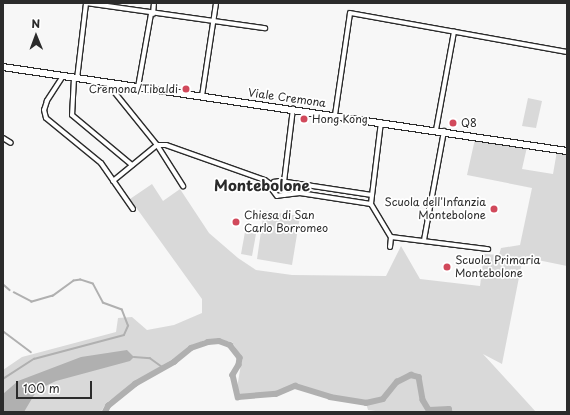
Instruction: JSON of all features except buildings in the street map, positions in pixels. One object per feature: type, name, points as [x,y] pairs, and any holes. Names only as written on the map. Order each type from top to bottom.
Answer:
[{"type":"main road","name":"Viale Cremona","points":[[3,67],[138,88],[444,131],[567,151]]},
{"type":"street","points":[[132,165],[72,115],[86,3],[101,4],[152,14],[266,28]]},
{"type":"street","points":[[138,88],[154,3]]},
{"type":"street","points":[[202,96],[216,3]]},
{"type":"street","points":[[335,115],[350,13],[567,52]]},
{"type":"street","points":[[436,130],[454,32]]},
{"type":"street","points":[[63,76],[47,101],[44,110],[46,118],[88,152],[113,180],[133,209]]},
{"type":"street","points":[[107,83],[157,145],[183,186]]},
{"type":"street","points":[[284,195],[287,188],[284,182],[293,109]]},
{"type":"street","points":[[381,122],[371,204],[391,237],[390,247]]},
{"type":"street","points":[[424,240],[444,131]]},
{"type":"street","points":[[3,138],[11,143]]},
{"type":"street","points":[[113,180],[157,145]]},
{"type":"street","points":[[157,145],[187,153],[265,180],[272,185],[274,194],[284,195],[300,193],[371,204]]},
{"type":"street","points":[[272,185],[277,181],[372,195]]},
{"type":"street","points":[[391,237],[488,249]]},
{"type":"shaded area","points":[[528,98],[542,101],[536,128],[522,126]]},
{"type":"shaded area","points":[[475,139],[527,147],[522,169],[553,174],[557,151],[567,153],[567,266],[523,257],[502,364],[483,354],[536,412],[383,412],[368,410],[365,400],[331,396],[296,384],[275,392],[242,397],[237,388],[242,358],[232,342],[215,339],[204,340],[138,380],[106,403],[101,412],[3,412],[3,370],[22,357],[116,332],[118,318],[132,317],[147,330],[174,325],[202,313],[202,299],[130,199],[152,184],[163,201],[180,189],[209,233],[238,258],[256,270],[292,275],[386,276],[401,246],[420,279],[480,286],[484,254],[499,255],[501,248],[520,245],[532,188],[467,175]]},
{"type":"shaded area","points":[[264,211],[300,216],[292,265],[257,259]]},
{"type":"shaded area","points":[[245,232],[256,234],[252,256],[241,254]]},
{"type":"shaded area","points":[[127,350],[134,357],[130,361],[56,381],[37,390],[24,412],[3,412],[3,394],[18,381],[81,357]]},
{"type":"waterway","points":[[3,379],[34,359],[124,335],[128,326],[122,310],[103,303],[93,284],[81,280],[74,281],[53,296],[32,302],[14,293]]},
{"type":"waterway","points":[[3,284],[10,290]]},
{"type":"waterway","points":[[3,331],[31,352]]},
{"type":"waterway","points":[[105,412],[108,406],[135,384],[174,362],[191,348],[208,342],[219,341],[230,345],[240,358],[239,365],[233,375],[238,397],[276,394],[295,386],[330,397],[366,403],[383,399],[397,382],[411,375],[419,377],[423,400],[429,410],[449,409],[450,412]]},
{"type":"waterway","points":[[134,357],[150,358],[164,368]]},
{"type":"place","name":"Cremona/Tibaldi","points":[[186,89]]},
{"type":"place","name":"Hong Kong","points":[[304,119]]},
{"type":"place","name":"Q8","points":[[453,123]]},
{"type":"place","name":"Scuola dell'Infanzia Montebolone","points":[[494,209]]},
{"type":"place","name":"Chiesa di San Carlo Borromeo","points":[[236,222]]},
{"type":"place","name":"Scuola Primaria Montebolone","points":[[447,267]]},
{"type":"district","name":"Montebolone","points":[[262,185]]}]
